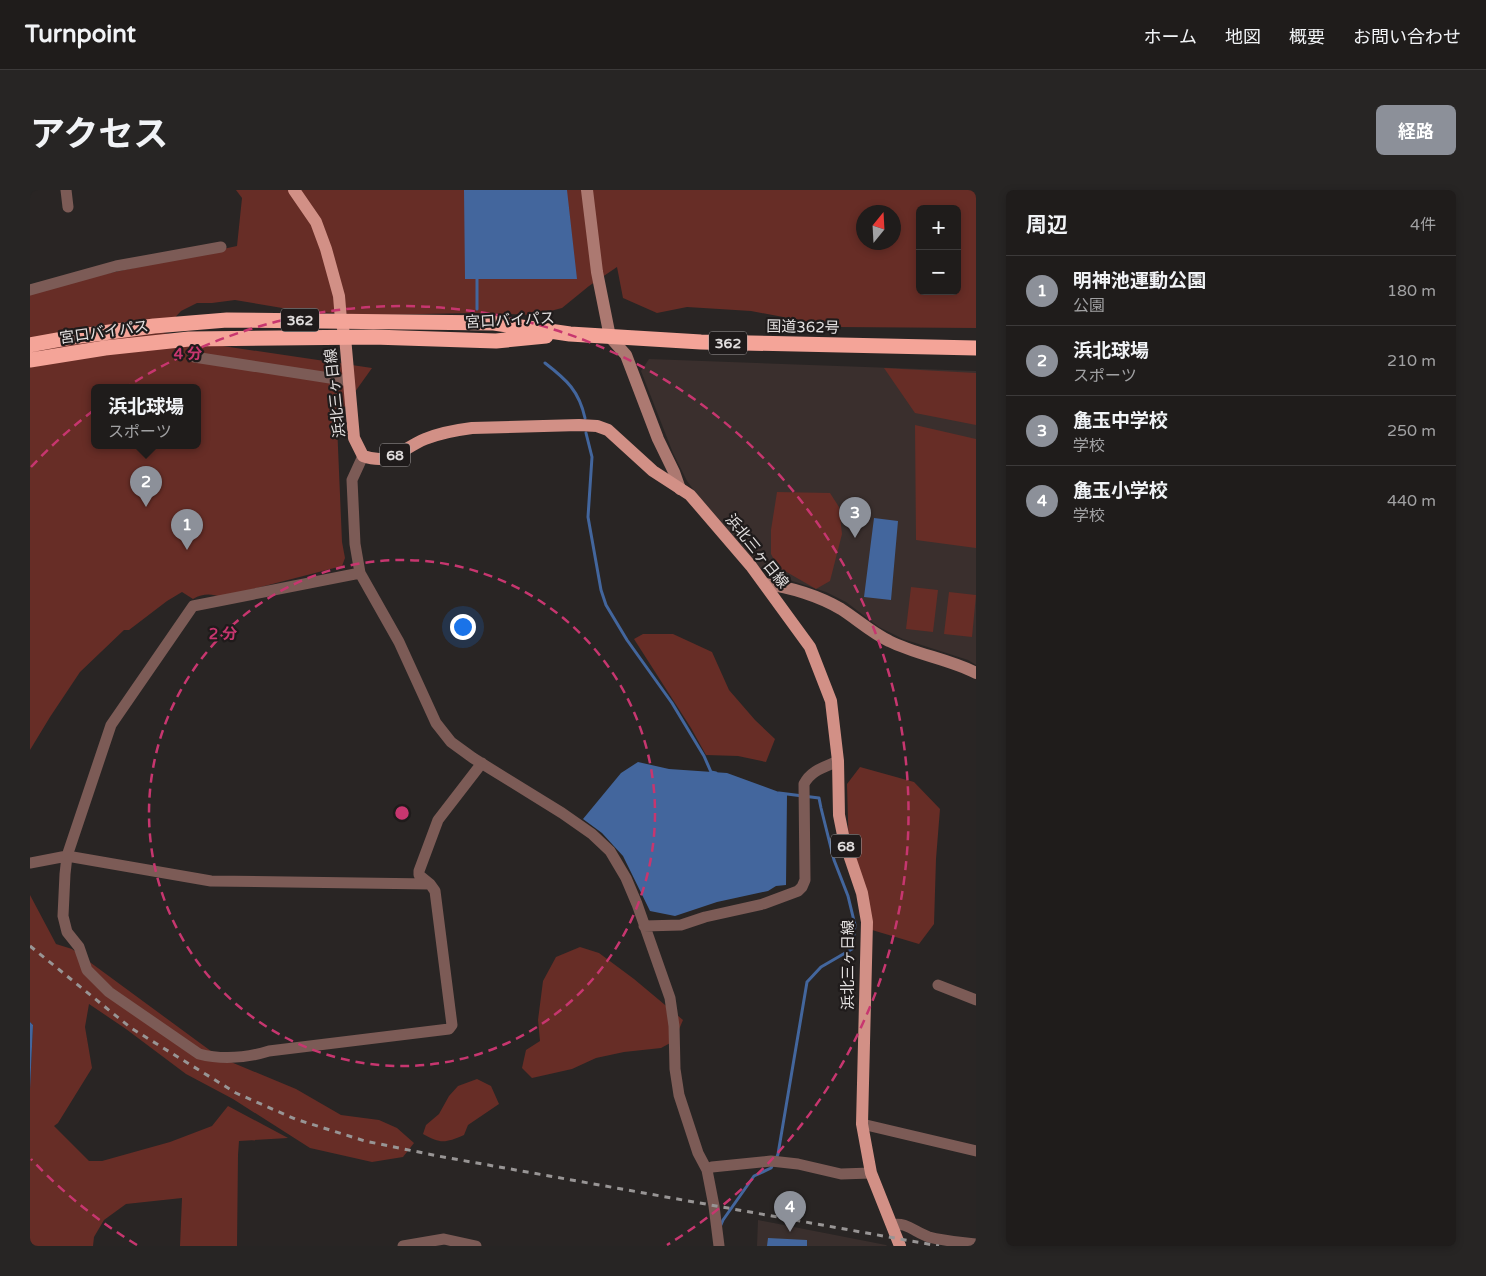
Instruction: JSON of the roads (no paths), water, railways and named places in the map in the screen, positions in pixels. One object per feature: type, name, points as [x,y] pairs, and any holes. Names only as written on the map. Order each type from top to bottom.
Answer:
[{"type":"highway","name":"宮口バイパス","points":[[30,345],[154,326],[227,320],[494,323],[570,334]]},
{"type":"highway","name":"宮口バイパス","points":[[30,360],[105,348],[188,338],[345,337],[496,341],[570,334]]},
{"type":"highway","name":"国道362号","points":[[570,334],[701,342],[976,348]]},
{"type":"main road","name":"浜北三ヶ日線","points":[[294,190],[316,222],[326,249],[339,296],[345,337],[354,438],[363,456],[382,460],[392,457],[424,440],[456,430],[472,428],[591,425],[608,430],[653,471],[690,495],[765,584],[810,647],[831,701],[838,762],[839,815],[844,840],[862,893],[866,922],[862,1124],[871,1172],[900,1246]]},
{"type":"main road","points":[[587,190],[597,272],[610,337],[626,355],[658,439],[680,488]]},
{"type":"main road","points":[[765,584],[776,585],[826,601],[891,642],[957,664],[976,673]]},
{"type":"street","points":[[66,190],[68,207]]},
{"type":"street","points":[[30,290],[116,266],[221,246]]},
{"type":"street","points":[[194,357],[349,381]]},
{"type":"street","points":[[363,456],[352,480],[355,544],[360,573],[399,642],[436,723],[451,742],[592,834],[610,851],[626,878],[670,998],[674,1026],[675,1069],[679,1095],[696,1146],[707,1170],[719,1246]]},
{"type":"street","points":[[360,573],[193,606],[111,725],[67,856],[63,916],[67,932],[79,947],[87,970],[109,992],[200,1054],[212,1058],[250,1056],[268,1051],[449,1029],[452,1025],[435,891],[419,875],[419,871],[438,820],[482,763]]},
{"type":"street","points":[[644,926],[681,925],[704,917],[763,904],[798,891],[805,880],[804,784],[807,778],[817,770],[838,762]]},
{"type":"street","points":[[30,863],[67,856],[211,881],[430,884]]},
{"type":"street","points":[[938,985],[976,1000]]},
{"type":"street","points":[[862,1124],[976,1151]]},
{"type":"street","points":[[707,1170],[776,1162],[798,1164],[841,1174],[871,1172]]},
{"type":"street","points":[[892,1225],[904,1224],[912,1230],[929,1237],[976,1244]]},
{"type":"street","points":[[403,1246],[444,1239],[476,1246]]},
{"type":"water","points":[[464,190],[567,190],[577,279],[465,279]]},
{"type":"water","points":[[874,518],[898,521],[891,600],[864,597]]},
{"type":"water","points":[[638,762],[669,769],[727,773],[787,795],[786,885],[776,886],[768,891],[717,902],[675,916],[650,911],[623,856],[602,833],[583,819],[621,773]]},
{"type":"water","points":[[30,1022],[33,1025],[30,1089]]},
{"type":"water","points":[[768,1238],[807,1240],[807,1246],[767,1246]]},
{"type":"waterway","points":[[477,279],[477,309]]},
{"type":"waterway","points":[[545,363],[560,375],[576,393],[585,418]]},
{"type":"waterway","points":[[586,433],[592,457],[588,517],[601,590],[606,605],[627,640],[672,703],[704,756],[711,772],[716,773]]},
{"type":"waterway","points":[[776,1159],[807,982],[821,967],[852,949],[855,925],[848,896],[834,860],[819,798],[779,793]]},
{"type":"waterway","points":[[720,1227],[754,1176],[771,1168],[773,1164]]},
{"type":"railway","points":[[30,946],[131,1028],[236,1093],[295,1119],[365,1141],[438,1156],[939,1246]]},
{"type":"place","name":"浜北球場","points":[[146,507]]},
{"type":"place","name":"麁玉中学校","points":[[855,538]]},
{"type":"place","name":"明神池運動公園","points":[[187,550]]},
{"type":"place","name":"麁玉小学校","points":[[790,1232]]}]
